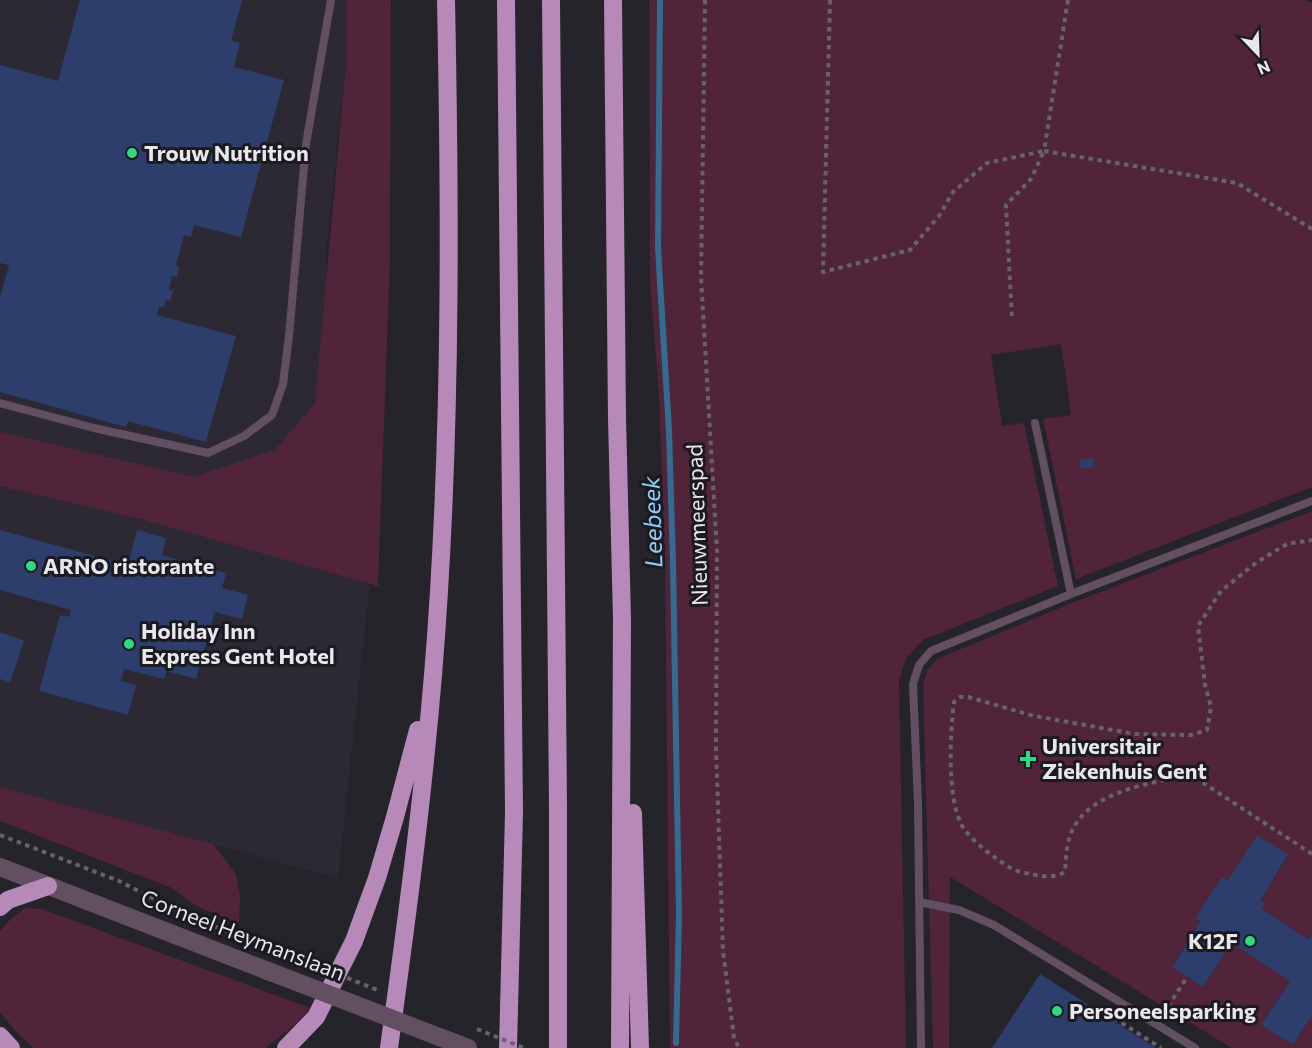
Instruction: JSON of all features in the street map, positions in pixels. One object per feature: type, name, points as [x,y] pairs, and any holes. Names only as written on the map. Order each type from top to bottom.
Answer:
[{"type":"highway","points":[[389,1048],[407,922],[434,670],[445,486],[448,268],[446,0]]},
{"type":"highway","points":[[506,0],[514,813],[508,1048]]},
{"type":"highway","points":[[550,0],[558,796],[558,1048]]},
{"type":"highway","points":[[613,0],[617,418],[622,619],[620,1048]]},
{"type":"highway","points":[[622,619],[631,761],[640,1048]]},
{"type":"highway","points":[[286,1048],[316,1017],[354,941],[392,827],[434,670]]},
{"type":"highway","points":[[0,908],[8,900],[48,886]]},
{"type":"highway","points":[[0,1036],[11,1048]]},
{"type":"street","name":"Corneel Heymanslaan","points":[[0,867],[468,1048]]},
{"type":"lane","points":[[0,403],[94,428],[208,453],[244,436],[272,415],[283,384],[306,144],[332,0]]},
{"type":"lane","points":[[1035,423],[1071,594]]},
{"type":"lane","points":[[921,1048],[918,804],[913,684],[919,665],[931,651],[1312,501]]},
{"type":"lane","points":[[919,902],[959,910],[994,925],[1195,1048]]},
{"type":"path","name":"Nieuwmeerspad","points":[[705,0],[701,277],[717,552],[716,748],[723,951],[734,1038],[739,1048]]},
{"type":"path","points":[[830,0],[823,272],[910,250],[939,216],[953,192],[987,164],[1044,151],[1237,183],[1312,229]]},
{"type":"path","points":[[1012,320],[1006,205],[1030,179],[1044,151],[1068,0]]},
{"type":"path","points":[[1312,540],[1287,544],[1257,562],[1221,591],[1198,626],[1205,685],[1211,707],[1207,730],[1191,735],[1135,734],[1034,716],[968,697],[960,697],[954,702],[951,726],[953,795],[961,826],[986,851],[1014,870],[1041,876],[1057,876],[1065,872],[1069,839],[1080,816],[1117,792],[1191,775],[1312,854]]},
{"type":"path","points":[[0,835],[119,881],[192,918],[272,948]]},
{"type":"path","points":[[1169,1032],[1166,1010],[1187,977]]},
{"type":"shaded area","points":[[0,0],[346,0],[346,63],[325,262],[376,529],[338,878],[0,787]]},
{"type":"shaded area","points":[[346,0],[391,0],[390,259],[378,586],[141,519],[0,486],[0,432],[194,477],[275,450],[315,403],[346,63]]},
{"type":"shaded area","name":"Universitair Ziekenhuis Gent","points":[[649,0],[1305,0],[1312,3],[1312,487],[1076,579],[1043,419],[1071,415],[1061,344],[991,355],[1002,426],[1024,423],[1058,586],[923,640],[906,658],[899,682],[906,1048],[670,1048],[665,560],[659,394],[650,280]]},
{"type":"shaded area","points":[[1312,511],[1312,934],[1308,939],[1262,909],[1265,903],[1261,900],[1288,856],[1257,836],[1228,880],[1222,877],[1195,918],[1200,922],[1172,966],[1203,987],[1232,943],[1290,981],[1261,1025],[1293,1045],[1312,1016],[1312,1048],[1232,1048],[950,877],[949,1048],[933,1048],[923,685],[927,670],[937,659],[1074,602]]},
{"type":"shaded area","points":[[0,787],[213,844],[236,874],[240,895],[239,923],[196,906],[172,888],[0,821]]},
{"type":"shaded area","points":[[25,908],[42,909],[310,1008],[295,1025],[265,1048],[34,1048],[19,1035],[0,1012],[0,931]]},
{"type":"building","name":"Trouw Nutrition","points":[[80,0],[242,0],[231,41],[240,43],[234,67],[284,80],[241,237],[194,225],[191,237],[184,235],[176,265],[179,266],[177,277],[172,276],[169,290],[173,290],[170,301],[166,300],[164,307],[159,307],[157,315],[236,336],[206,442],[128,421],[126,427],[0,392],[0,297],[9,265],[0,263],[0,65],[58,81]]},
{"type":"building","points":[[1093,458],[1094,467],[1081,469],[1079,460]]},
{"type":"building","name":"Holiday Inn Express Gent Hotel","points":[[0,530],[128,565],[137,530],[166,538],[162,555],[226,573],[222,588],[248,595],[242,619],[215,612],[196,679],[167,671],[164,679],[124,669],[121,681],[136,685],[128,715],[39,691],[60,615],[69,617],[71,610],[0,590]]},
{"type":"building","points":[[0,632],[24,641],[10,682],[0,679]]},
{"type":"building","name":"K12F","points":[[1257,835],[1288,855],[1261,900],[1265,903],[1262,909],[1308,939],[1312,934],[1312,1016],[1293,1045],[1261,1025],[1290,981],[1232,943],[1203,987],[1172,967],[1200,922],[1195,918],[1222,877],[1228,880]]},
{"type":"building","name":"Personeelsparking","points":[[1040,974],[1156,1048],[992,1048]]},
{"type":"waterway","name":"Leebeek","points":[[660,0],[658,248],[669,431],[673,563],[679,914],[676,1043]]},
{"type":"place","name":"Trouw Nutrition","points":[[132,153]]},
{"type":"place","name":"ARNO ristorante","points":[[31,566]]},
{"type":"place","name":"Holiday Inn Express Gent Hotel","points":[[129,644]]},
{"type":"place","name":"Universitair Ziekenhuis Gent","points":[[1028,759]]},
{"type":"place","name":"K12F","points":[[1250,941]]},
{"type":"place","name":"Personeelsparking","points":[[1057,1011]]}]
